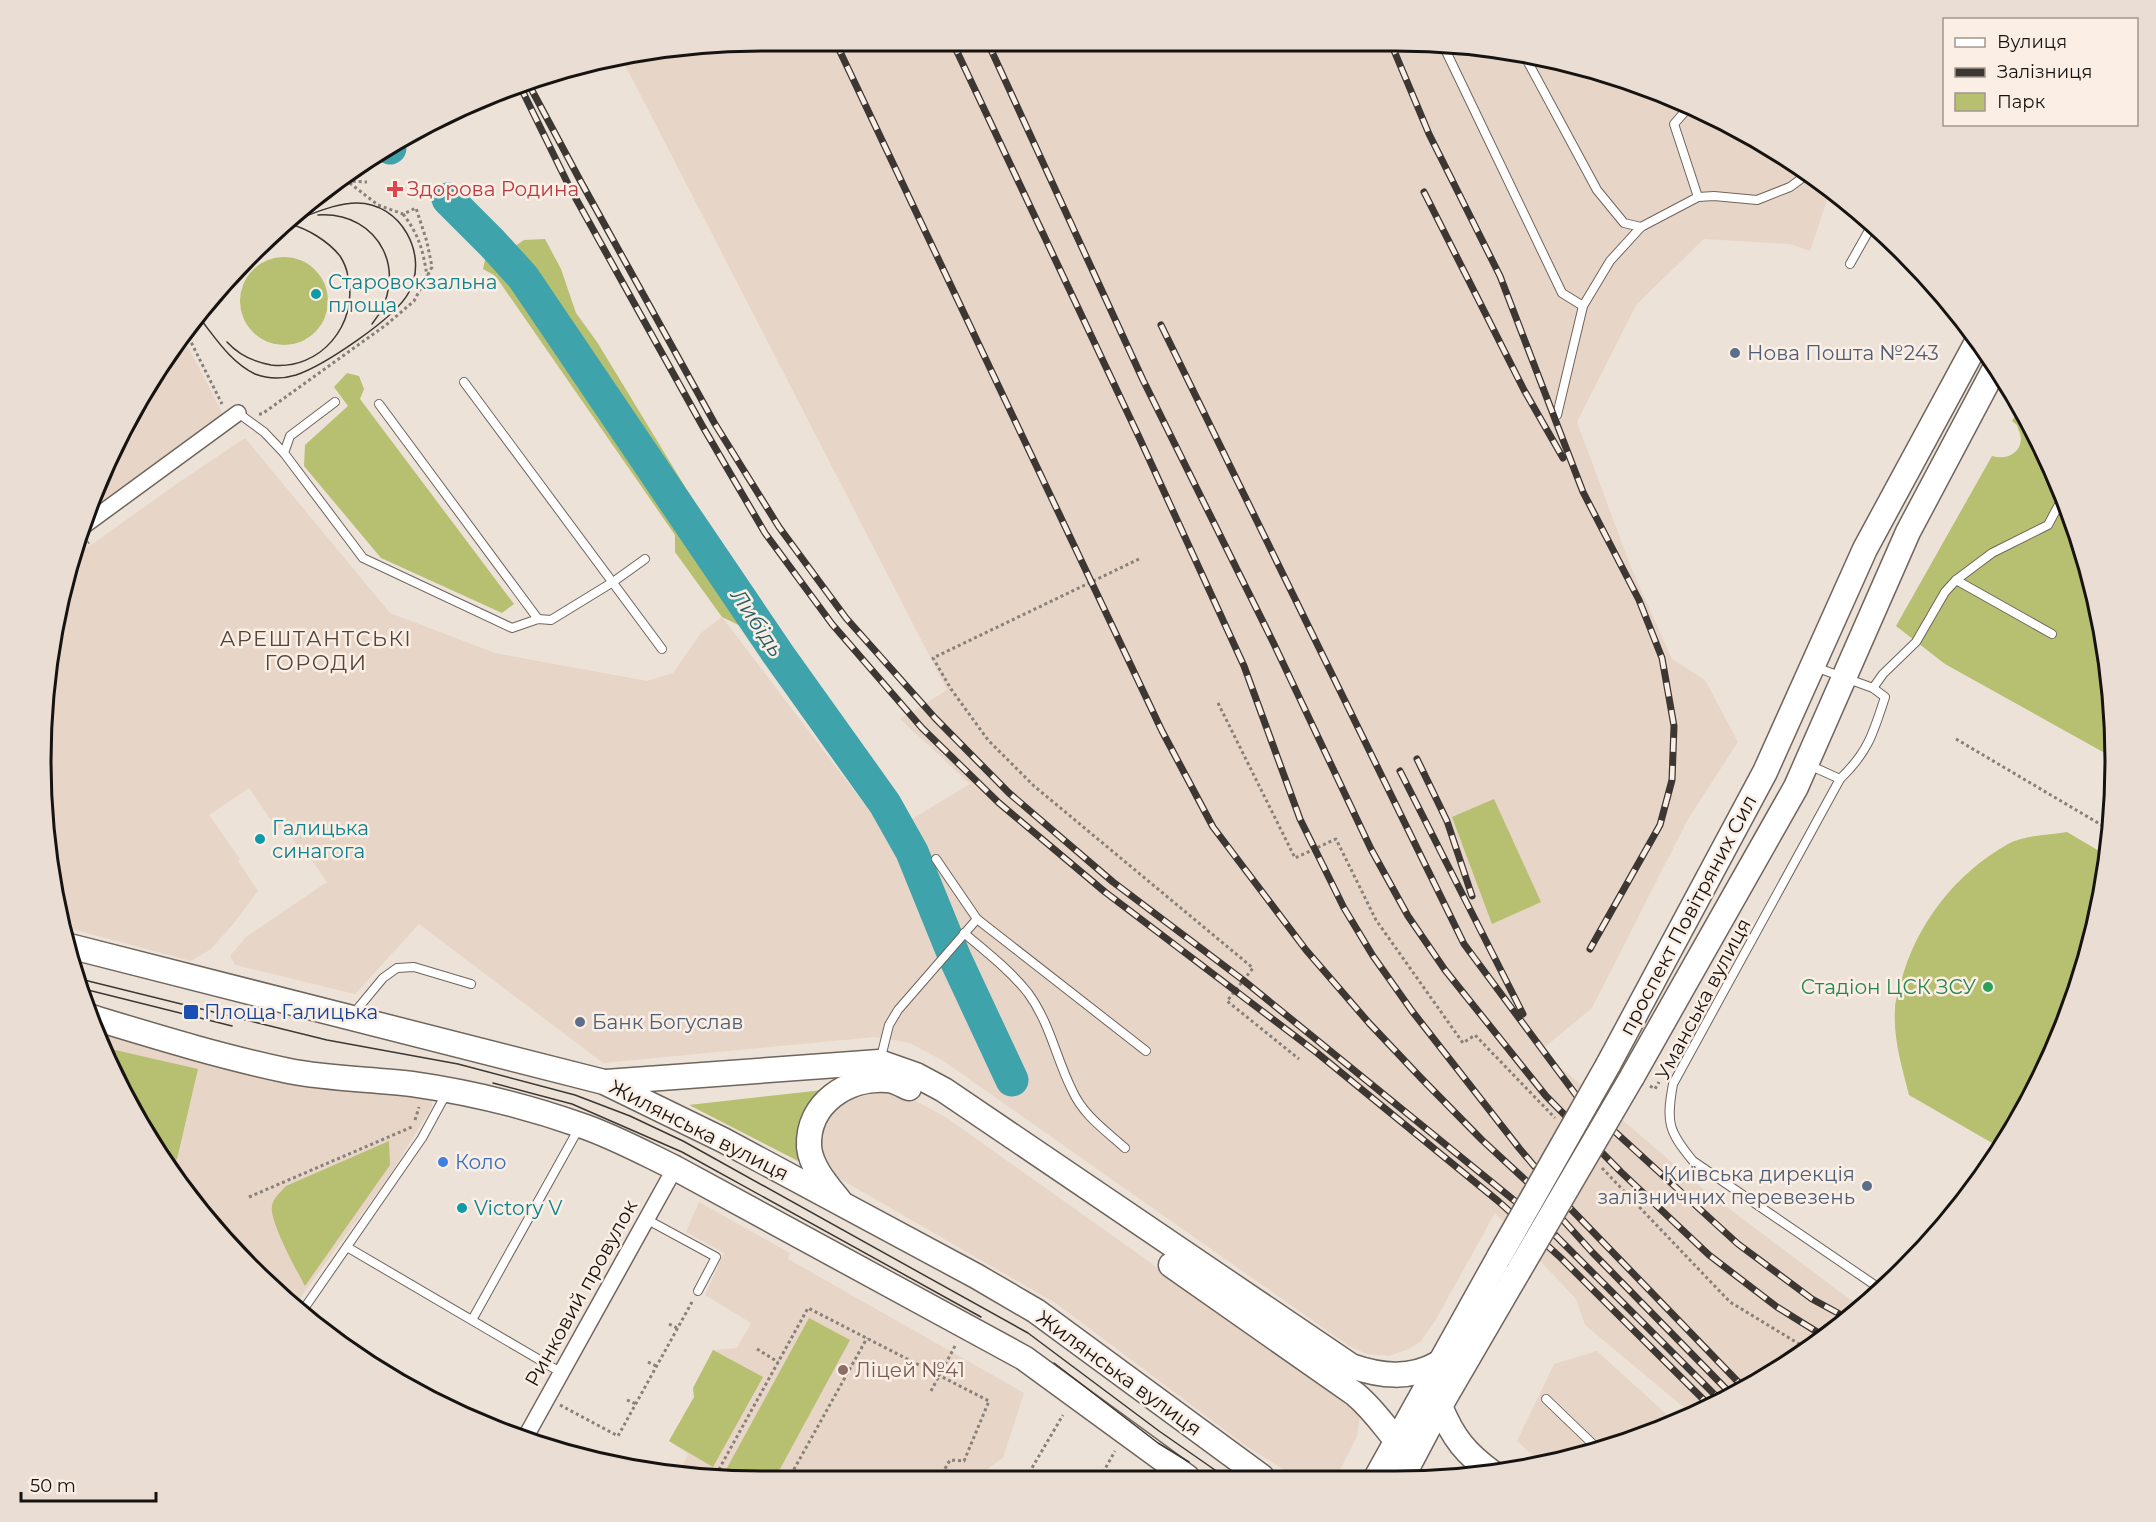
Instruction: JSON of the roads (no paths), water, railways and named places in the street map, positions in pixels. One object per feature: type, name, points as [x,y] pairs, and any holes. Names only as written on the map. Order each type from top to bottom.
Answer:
[{"type":"main road","name":"проспект Повітряних Сил","points":[[1405,1471],[1440,1406],[1608,1065],[1765,772],[1865,549],[1973,350]]},
{"type":"main road","name":"проспект Повітряних Сил","points":[[1380,1471],[1439,1363],[1508,1265],[1632,1077],[1784,809],[1808,764],[1880,592],[1908,532],[1991,376]]},
{"type":"main road","name":"Жилянська вулиця","points":[[76,948],[604,1082],[723,1140],[976,1276],[1036,1311],[1254,1471]]},
{"type":"main road","points":[[100,1020],[166,1040],[290,1071],[410,1084],[448,1091],[522,1107],[581,1125],[675,1168],[1024,1358],[1179,1471]]},
{"type":"main road","points":[[604,1082],[879,1062],[916,1075],[944,1090],[1351,1366],[1376,1375],[1404,1375],[1430,1368],[1439,1363]]},
{"type":"main road","points":[[842,1204],[816,1168],[809,1148],[811,1127],[817,1112],[832,1095],[858,1081],[890,1079],[923,1095],[971,1126],[1355,1394],[1373,1409],[1396,1440]]},
{"type":"main road","points":[[1440,1406],[1457,1441],[1482,1466]]},
{"type":"street","points":[[94,518],[238,412]]},
{"type":"street","name":"Ринковий провулок","points":[[529,1431],[675,1168]]},
{"type":"lane","points":[[1447,54],[1562,293],[1583,306]]},
{"type":"lane","points":[[1529,64],[1597,190],[1624,223],[1641,227]]},
{"type":"lane","points":[[1684,113],[1674,124],[1698,197]]},
{"type":"lane","points":[[1557,415],[1583,306],[1610,261],[1641,227],[1698,197],[1714,196],[1757,200],[1790,187],[1801,179]]},
{"type":"lane","points":[[1850,264],[1868,232]]},
{"type":"lane","points":[[464,382],[662,649]]},
{"type":"lane","points":[[284,453],[290,436],[335,402]]},
{"type":"lane","points":[[379,404],[538,619]]},
{"type":"lane","points":[[238,412],[264,432],[284,453],[363,558],[512,627],[538,619],[551,620],[645,559]]},
{"type":"lane","points":[[1814,667],[1873,688],[1883,674],[1916,642],[1945,592],[1956,580],[1992,553],[2048,525],[2058,507]]},
{"type":"lane","points":[[1956,580],[2052,634]]},
{"type":"lane","name":"Уманська вулиця","points":[[1873,688],[1885,697],[1873,734],[1858,762],[1840,779],[1673,1084],[1669,1125],[1678,1144],[1693,1161],[1874,1285]]},
{"type":"lane","points":[[1808,764],[1840,779]]},
{"type":"lane","points":[[936,859],[977,919],[1146,1051]]},
{"type":"lane","points":[[879,1062],[889,1025],[898,1010],[977,919]]},
{"type":"lane","points":[[964,933],[1008,971],[1029,994],[1051,1034],[1072,1091],[1087,1114],[1125,1148]]},
{"type":"lane","points":[[354,1018],[359,1007],[383,978],[397,968],[414,967],[471,984]]},
{"type":"lane","points":[[306,1306],[422,1138],[448,1091]]},
{"type":"lane","points":[[472,1320],[581,1125]]},
{"type":"lane","points":[[646,1219],[717,1257],[698,1291]]},
{"type":"lane","points":[[347,1247],[562,1373]]},
{"type":"lane","points":[[1546,1400],[1592,1443]]},
{"type":"waterway","name":"Либідь","points":[[448,199],[523,277],[778,654],[885,804],[912,852],[955,958],[1012,1080]]},
{"type":"tram line","points":[[203,322],[238,363],[255,374],[276,378],[296,375],[340,352],[375,327],[402,303],[414,278],[416,262],[407,234],[398,221],[373,205],[357,203],[341,205],[307,216]]},
{"type":"tram line","points":[[318,215],[340,217],[358,224],[373,235],[383,250],[389,267],[389,286],[383,305],[372,324]]},
{"type":"tram line","points":[[227,342],[241,354],[258,362],[289,365],[320,352],[332,341],[341,327],[348,311],[350,295],[348,274],[343,261],[324,241],[311,232],[295,226]]},
{"type":"tram line","points":[[86,981],[327,1040],[458,1064],[575,1095],[630,1116],[683,1141],[1028,1333],[1216,1471]]},
{"type":"tram line","points":[[90,990],[232,1026]]},
{"type":"tram line","points":[[493,1083],[572,1104],[682,1152],[981,1317]]},
{"type":"tram line","points":[[1054,1363],[1158,1443],[1189,1462]]},
{"type":"railway","points":[[840,51],[1162,731],[1213,827],[1306,950],[1369,1023],[1482,1140],[1534,1188],[1592,1252],[1726,1389]]},
{"type":"railway","points":[[957,51],[1244,666],[1300,819],[1344,908],[1373,956],[1412,1011],[1519,1148],[1567,1205],[1738,1382]]},
{"type":"railway","points":[[992,51],[1143,380],[1273,642],[1371,849],[1408,916],[1445,970],[1546,1096],[1621,1172],[1709,1255],[1777,1307],[1816,1332]]},
{"type":"railway","points":[[1394,51],[1429,134],[1500,276],[1583,492],[1639,600],[1662,658],[1674,726],[1672,780],[1660,825],[1590,949]]},
{"type":"railway","points":[[532,90],[715,424],[779,527],[846,618],[935,718],[1009,793],[1113,882],[1243,980],[1547,1227],[1715,1395]]},
{"type":"railway","points":[[523,93],[570,188],[703,427],[765,533],[832,624],[922,728],[999,803],[1105,892],[1316,1052],[1498,1201],[1561,1258],[1704,1400]]},
{"type":"railway","points":[[1424,192],[1524,390],[1563,458]]},
{"type":"railway","points":[[1161,325],[1464,944],[1579,1099],[1738,1244],[1812,1299],[1840,1314]]},
{"type":"railway","points":[[1417,759],[1447,821],[1472,896]]},
{"type":"railway","points":[[1400,771],[1523,1014]]},
{"type":"place","name":"Здорова Родина","points":[[395,189]]},
{"type":"place","name":"Старовокзальна площа","points":[[316,294]]},
{"type":"place","name":"Нова Пошта №243","points":[[1735,353]]},
{"type":"place","name":"Галицька синагога","points":[[260,839]]},
{"type":"place","name":"Стадіон ЦСК ЗСУ","points":[[1988,987]]},
{"type":"place","name":"Площа Галицька","points":[[191,1012]]},
{"type":"place","name":"Банк Богуслав","points":[[580,1022]]},
{"type":"place","name":"Коло","points":[[443,1162]]},
{"type":"place","name":"Київська дирекція залізничних перевезень","points":[[1867,1186]]},
{"type":"place","name":"Victory V","points":[[462,1208]]},
{"type":"place","name":"Ліцей №41","points":[[843,1370]]},
{"type":"district","name":"АРЕШТАНТСЬКІ ГОРОДИ","points":[[316,651]]}]
